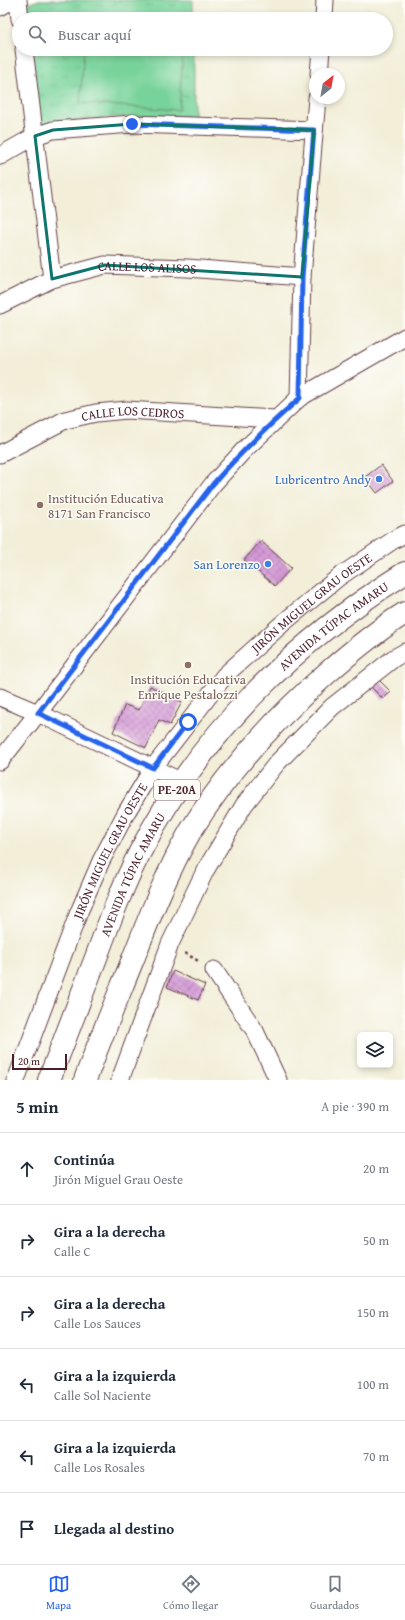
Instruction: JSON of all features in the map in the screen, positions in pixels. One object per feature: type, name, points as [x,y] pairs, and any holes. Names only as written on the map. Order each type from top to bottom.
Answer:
[{"type":"highway","name":"AVENIDA TÚPAC AMARU","points":[[49,1080],[118,899],[140,852],[164,809],[182,782],[211,743],[237,712],[272,675],[310,641],[346,613],[405,573]]},
{"type":"highway","name":"PE-20A","points":[[85,1080],[147,922],[165,881],[190,833],[212,798],[246,756],[301,696],[365,641],[405,613]]},
{"type":"street","points":[[0,7],[12,0]]},
{"type":"street","points":[[18,0],[19,12]]},
{"type":"street","points":[[325,12],[326,0]]},
{"type":"street","points":[[25,56],[52,279]]},
{"type":"street","points":[[319,68],[320,56]]},
{"type":"street","points":[[300,398],[302,277],[316,104]]},
{"type":"street","points":[[0,156],[35,136],[53,130],[132,124],[314,130]]},
{"type":"street","name":"CALLE LOS ALISOS","points":[[0,305],[52,279],[105,265],[187,268],[302,277]]},
{"type":"street","points":[[0,761],[213,484],[244,450],[275,419],[300,398],[405,337]]},
{"type":"street","name":"CALLE LOS CEDROS","points":[[0,454],[65,420],[127,410],[275,419]]},
{"type":"street","name":"JIRÓN MIGUEL GRAU OESTE","points":[[16,1080],[79,912],[101,861],[126,813],[153,768],[225,675],[282,623],[339,577],[395,539],[405,534]]},
{"type":"street","points":[[120,1080],[170,944],[205,871],[244,805],[276,763],[332,707],[394,658],[405,652]]},
{"type":"street","points":[[0,697],[38,713],[182,782]]},
{"type":"street","points":[[214,970],[255,1031],[278,1080]]},
{"type":"path","points":[[170,944],[214,970]]},
{"type":"highlighted area","points":[[132,124],[314,130],[302,277],[105,265],[52,279],[35,136],[53,130]]},
{"type":"green space","points":[[39,0],[193,0],[193,12],[26,12],[25,5]]},
{"type":"green space","points":[[32,56],[194,56],[194,117],[98,118],[40,125]]},
{"type":"green space","points":[[83,56],[183,56],[179,110],[80,103]]},
{"type":"building","name":"Lubricentro Andy","points":[[381,465],[393,481],[377,493],[365,477]]},
{"type":"building","name":"San Lorenzo","points":[[261,541],[291,568],[275,586],[244,560]]},
{"type":"building","points":[[379,680],[391,692],[383,699],[371,687]]},
{"type":"building","points":[[150,686],[182,702],[170,725],[159,720],[146,748],[113,732],[125,705],[139,710]]},
{"type":"building","points":[[173,971],[205,985],[198,1000],[167,987]]},
{"type":"place","name":"Lubricentro Andy","points":[[379,479]]},
{"type":"place","name":"Institución Educativa 8171 San Francisco","points":[[40,505]]},
{"type":"place","name":"San Lorenzo","points":[[268,564]]},
{"type":"place","name":"Institución Educativa Enrique Pestalozzi","points":[[188,665]]},
{"type":"route","points":[[132,124],[314,130],[302,277],[300,398],[275,419],[213,484],[38,713],[153,768],[188,722]]}]
